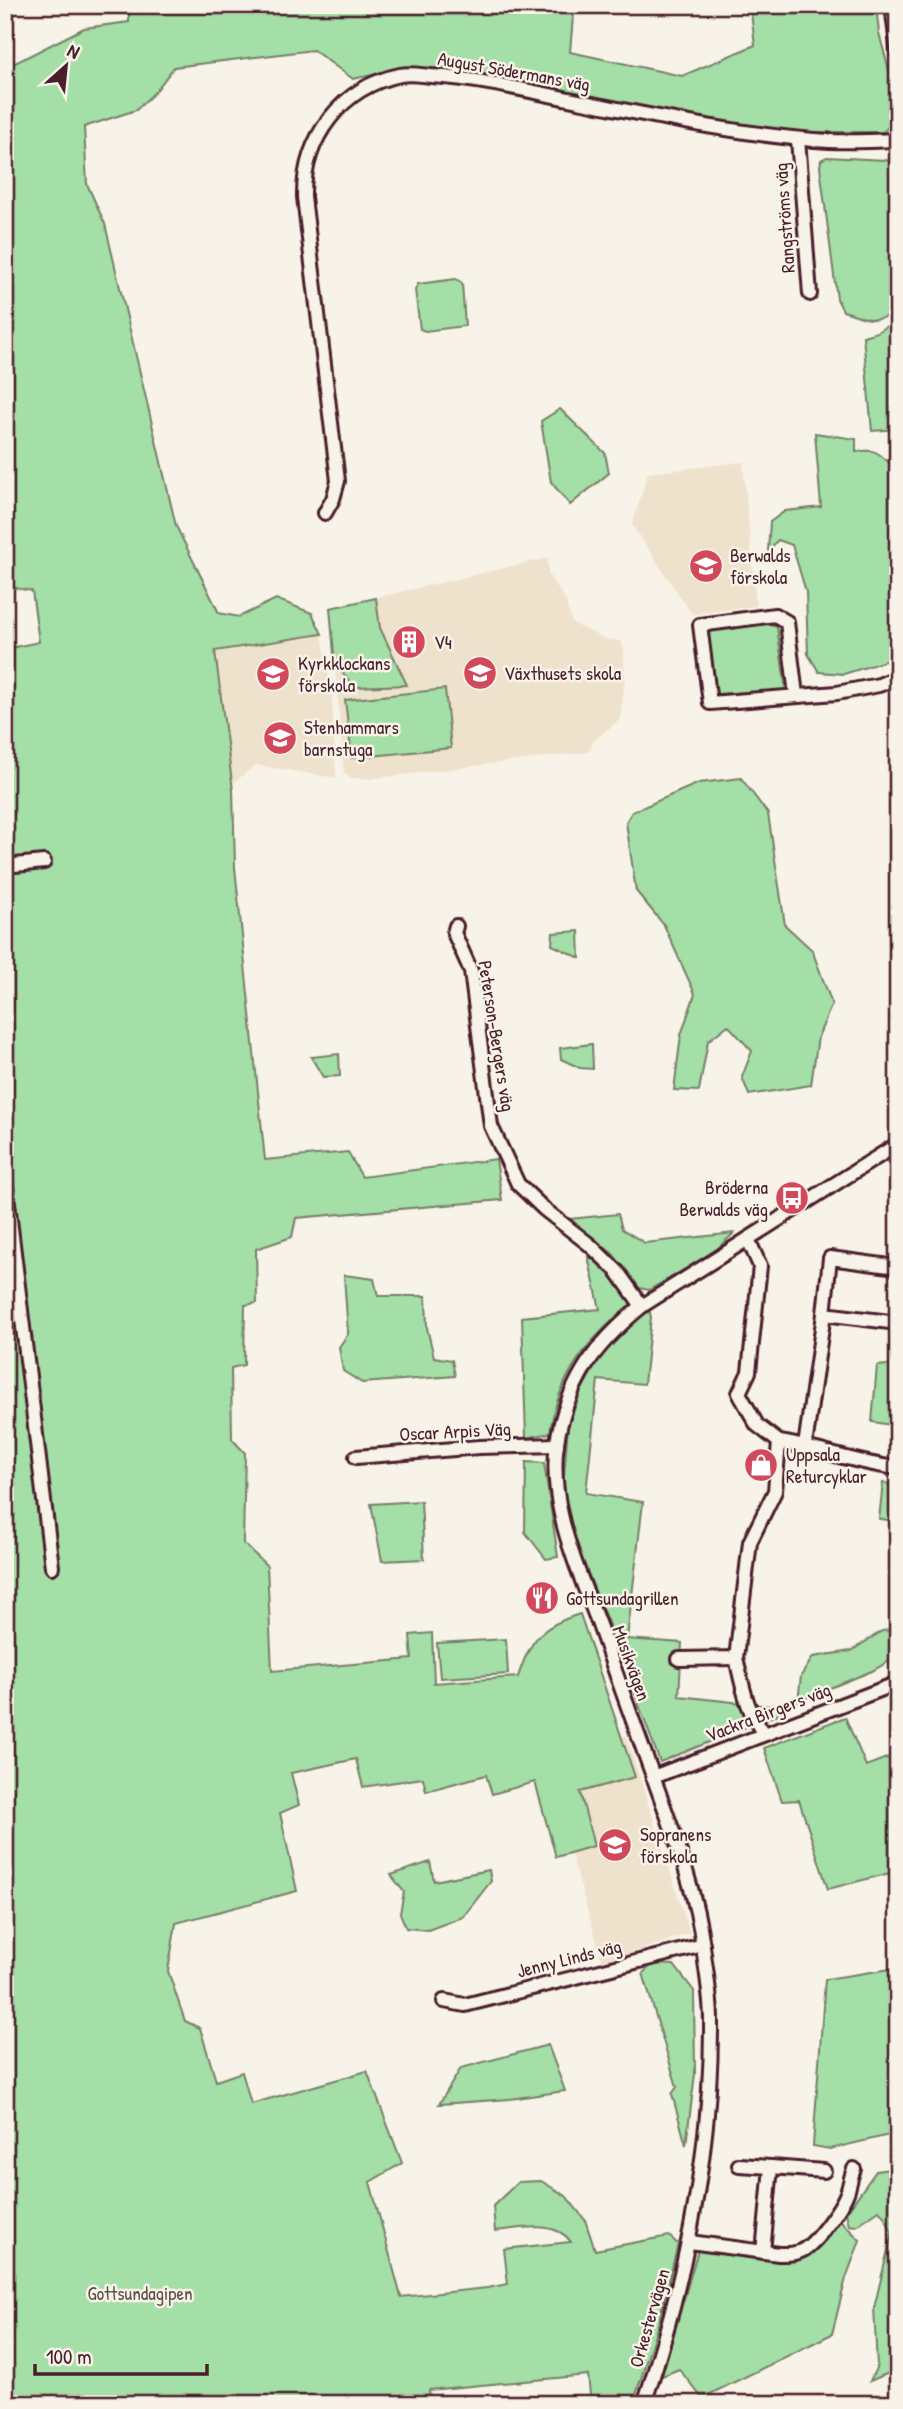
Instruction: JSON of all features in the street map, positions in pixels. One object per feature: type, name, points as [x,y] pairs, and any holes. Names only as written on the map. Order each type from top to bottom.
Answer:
[{"type":"street","points":[[892,5],[898,54]]},
{"type":"street","name":"August Södermans väg","points":[[325,513],[333,499],[338,481],[303,178],[323,127],[345,101],[365,88],[403,74],[462,78],[715,128],[798,139],[898,140]]},
{"type":"street","name":"Rangströms väg","points":[[798,139],[810,294]]},
{"type":"street","points":[[796,695],[787,622],[775,615],[700,625],[710,702],[837,693],[879,685],[898,677]]},
{"type":"street","points":[[5,866],[44,862]]},
{"type":"street","name":"Peterson-Bergers väg","points":[[456,926],[454,933],[471,971],[491,1126],[518,1184],[617,1271],[642,1306]]},
{"type":"street","name":"Musikvägen","points":[[690,2242],[709,2100],[711,2018],[703,1945],[698,1914],[679,1849],[590,1600],[571,1556],[556,1485],[561,1423],[585,1364],[613,1330],[642,1306],[898,1144]]},
{"type":"street","points":[[5,1178],[52,1567]]},
{"type":"street","points":[[748,1239],[760,1266],[749,1372],[739,1393],[757,1424],[779,1442],[898,1468]]},
{"type":"street","points":[[805,1446],[830,1258],[897,1267],[898,1271]]},
{"type":"street","points":[[824,1314],[898,1323]]},
{"type":"street","points":[[765,1734],[757,1725],[744,1691],[736,1658],[750,1542],[775,1491],[779,1442]]},
{"type":"street","name":"Oscar Arpis Väg","points":[[356,1457],[479,1447],[558,1445]]},
{"type":"street","points":[[679,1659],[736,1658]]},
{"type":"street","name":"Vackra Birgers väg","points":[[653,1777],[898,1683]]},
{"type":"street","name":"Jenny Linds väg","points":[[444,2001],[465,2005],[703,1945]]},
{"type":"street","points":[[739,2165],[824,2171]]},
{"type":"street","points":[[763,2252],[771,2167]]},
{"type":"street","points":[[690,2242],[790,2255],[806,2248],[834,2214],[847,2192],[854,2169]]},
{"type":"street","name":"Orkestervägen","points":[[644,2404],[690,2242]]},
{"type":"shaded area","name":"Berwalds förskola","points":[[743,462],[756,606],[692,614],[632,525],[648,473]]},
{"type":"shaded area","name":"Växthusets skola","points":[[548,558],[548,574],[565,599],[572,623],[605,639],[621,641],[624,649],[625,681],[620,719],[593,742],[588,752],[370,779],[351,778],[344,773],[330,608]]},
{"type":"shaded area","points":[[322,634],[332,697],[336,778],[256,765],[232,784],[215,650]]},
{"type":"shaded area","name":"Sopranens förskola","points":[[626,1735],[690,1933],[603,1963],[543,1758]]},
{"type":"green space","name":"Gottsundagipen","points":[[129,5],[574,5],[570,52],[682,76],[755,45],[750,5],[876,5],[879,33],[898,104],[895,121],[883,132],[796,132],[713,121],[458,71],[406,68],[353,79],[313,50],[174,67],[155,92],[136,110],[84,127],[87,184],[105,224],[176,526],[219,613],[239,617],[276,599],[312,613],[322,634],[215,651],[233,790],[235,867],[265,1160],[348,1152],[362,1177],[496,1159],[502,1200],[296,1218],[292,1237],[256,1249],[257,1303],[245,1305],[244,1365],[231,1368],[232,1439],[245,1453],[243,1543],[267,1566],[272,1671],[412,1659],[410,1635],[432,1633],[434,1683],[518,1677],[527,1653],[539,1636],[546,1629],[580,1614],[635,1777],[580,1792],[594,1846],[556,1857],[535,1782],[492,1794],[486,1775],[426,1791],[423,1778],[363,1787],[356,1759],[291,1773],[299,1805],[280,1813],[297,1891],[176,1923],[168,1971],[185,2021],[200,2028],[216,2081],[242,2072],[251,2104],[367,2071],[402,2163],[370,2182],[401,2297],[508,2284],[504,2249],[571,2242],[556,2230],[546,2228],[495,2231],[493,2206],[518,2182],[541,2181],[566,2196],[585,2220],[595,2250],[669,2236],[678,2244],[659,2321],[633,2404],[591,2404],[588,2375],[429,2390],[430,2404],[5,2404],[5,649],[39,642],[32,591],[5,586],[5,68],[84,28],[129,22]]},
{"type":"green space","points":[[827,157],[886,160],[898,165],[898,309],[883,318],[864,318],[843,311],[837,299],[820,167],[821,160]]},
{"type":"green space","points":[[456,279],[462,283],[465,326],[425,331],[420,329],[415,290],[418,284]]},
{"type":"green space","points":[[898,319],[898,429],[872,431],[863,336],[877,332]]},
{"type":"green space","points":[[560,409],[605,453],[609,473],[570,505],[551,482],[541,421]]},
{"type":"green space","points":[[815,433],[856,439],[856,452],[875,452],[898,469],[898,657],[844,674],[819,672],[808,654],[806,592],[792,545],[778,540],[770,555],[768,551],[770,522],[785,511],[821,507]]},
{"type":"green space","points":[[376,598],[380,628],[407,685],[355,687],[335,665],[330,608]]},
{"type":"green space","points":[[768,623],[777,627],[786,690],[716,694],[707,635],[712,630]]},
{"type":"green space","points":[[445,689],[451,748],[352,758],[345,700]]},
{"type":"green space","points":[[741,778],[768,814],[785,925],[812,950],[832,1004],[818,1037],[811,1085],[749,1095],[742,1077],[752,1051],[728,1025],[708,1041],[699,1091],[674,1090],[681,1035],[695,994],[664,925],[636,891],[626,822],[632,812],[699,783]]},
{"type":"green space","points":[[579,931],[580,958],[552,945],[553,933]]},
{"type":"green space","points":[[592,1044],[593,1069],[580,1068],[561,1059],[560,1048]]},
{"type":"green space","points":[[339,1054],[340,1076],[323,1077],[311,1057]]},
{"type":"green space","points":[[618,1214],[622,1229],[645,1243],[734,1233],[714,1252],[649,1290],[639,1288],[613,1254],[569,1219]]},
{"type":"green space","points":[[588,1257],[617,1271],[633,1302],[603,1329],[578,1359],[560,1393],[550,1433],[526,1438],[522,1317],[600,1309]]},
{"type":"green space","points":[[344,1275],[374,1279],[378,1296],[426,1296],[427,1328],[434,1357],[452,1360],[455,1376],[362,1383],[343,1371],[339,1347],[348,1334]]},
{"type":"green space","points":[[649,1309],[651,1317],[644,1384],[598,1380],[586,1493],[643,1502],[627,1639],[682,1643],[679,1696],[779,1707],[781,1713],[660,1762],[632,1686],[636,1664],[626,1644],[611,1630],[575,1541],[567,1516],[563,1488],[568,1426],[582,1389],[604,1350]]},
{"type":"green space","points":[[898,1364],[898,1426],[872,1422],[877,1366]]},
{"type":"green space","points":[[526,1462],[544,1463],[558,1557],[546,1559],[525,1532]]},
{"type":"green space","points":[[883,1483],[898,1485],[895,1521],[879,1519]]},
{"type":"green space","points":[[421,1501],[424,1559],[382,1561],[371,1504]]},
{"type":"green space","points":[[898,1629],[898,1656],[872,1671],[798,1701],[801,1676],[813,1657],[851,1651],[882,1631]]},
{"type":"green space","points":[[506,1639],[508,1674],[440,1678],[437,1643]]},
{"type":"green space","points":[[845,1717],[866,1766],[889,1757],[898,1778],[898,1871],[828,1889],[799,1800],[782,1801],[764,1748]]},
{"type":"green space","points":[[430,1862],[434,1881],[489,1870],[491,1881],[463,1917],[428,1930],[406,1928],[400,1913],[404,1892],[391,1875]]},
{"type":"green space","points":[[653,1964],[674,1965],[694,1991],[695,2074],[686,2145],[672,2094],[677,2087],[643,1973]]},
{"type":"green space","points":[[898,1968],[898,2133],[830,2149],[813,2146],[825,1979]]},
{"type":"green space","points":[[548,2045],[565,2091],[510,2099],[439,2104],[461,2068]]},
{"type":"green space","points":[[898,2168],[898,2369],[870,2381],[877,2366],[874,2308],[892,2233],[879,2210],[856,2226],[849,2225],[846,2213],[876,2171]]},
{"type":"green space","points":[[834,2214],[860,2240],[846,2278],[832,2334],[702,2398],[679,2369],[662,2376],[700,2243],[790,2255]]},
{"type":"place","name":"Berwalds förskola","points":[[706,566]]},
{"type":"place","name":"V4","points":[[409,642]]},
{"type":"place","name":"Växthusets skola","points":[[480,673]]},
{"type":"place","name":"Kyrkklockans förskola","points":[[273,674]]},
{"type":"place","name":"Stenhammars barnstuga","points":[[280,738]]},
{"type":"place","name":"Bröderna Berwalds väg","points":[[792,1198]]},
{"type":"place","name":"Uppsala Returcyklar","points":[[761,1465]]},
{"type":"place","name":"Gottsundagrillen","points":[[542,1598]]},
{"type":"place","name":"Sopranens förskola","points":[[615,1845]]}]
